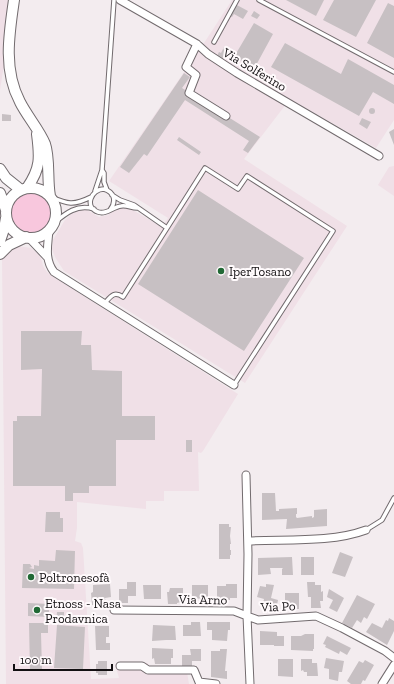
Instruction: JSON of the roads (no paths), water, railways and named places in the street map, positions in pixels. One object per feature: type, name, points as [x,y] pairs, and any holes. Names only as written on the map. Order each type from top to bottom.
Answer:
[{"type":"main road","points":[[0,254],[8,245],[27,237],[40,236],[51,227],[56,210],[50,196],[48,184],[46,147],[43,139],[20,102],[11,79],[9,57],[10,27],[14,0]]},
{"type":"main road","points":[[0,241],[4,229],[9,201],[16,193],[24,189],[33,180],[40,160],[36,130]]},
{"type":"main road","points":[[0,169],[6,178],[24,189],[42,190],[50,196]]},
{"type":"main road","points":[[0,194],[8,222],[15,232],[27,237]]},
{"type":"street","name":"Via Solferino","points":[[120,0],[197,44],[208,54],[237,73],[379,156]]},
{"type":"street","points":[[197,44],[186,67],[196,76],[189,92],[226,116]]},
{"type":"street","points":[[51,227],[47,257],[54,272],[234,385]]},
{"type":"street","points":[[27,237],[47,257]]},
{"type":"street","name":"Via Po","points":[[246,475],[248,541],[247,616],[258,620],[316,616],[379,647],[394,658]]},
{"type":"street","points":[[248,541],[337,538],[366,530]]},
{"type":"street","name":"Via Arno","points":[[114,610],[234,611],[247,616]]},
{"type":"street","points":[[247,616],[250,684]]},
{"type":"street","points":[[382,684],[394,665]]},
{"type":"street","points":[[120,666],[142,666],[148,670],[194,670],[199,682],[216,684]]},
{"type":"lane","points":[[94,209],[91,205],[91,197],[102,170],[114,0]]},
{"type":"lane","points":[[214,42],[237,0]]},
{"type":"lane","points":[[259,0],[394,72]]},
{"type":"lane","points":[[105,303],[115,294],[123,297],[205,168],[238,189],[247,176],[333,231],[234,385]]},
{"type":"lane","points":[[102,170],[104,173],[104,182],[107,190]]},
{"type":"lane","points":[[94,192],[100,189],[107,190],[120,200],[134,205],[167,228]]},
{"type":"lane","points":[[110,210],[114,202],[112,194]]},
{"type":"lane","points":[[50,196],[66,203],[73,204],[91,197]]},
{"type":"lane","points":[[51,227],[74,209],[88,207],[102,212],[121,206],[137,208]]},
{"type":"lane","points":[[366,530],[382,520],[394,498]]},
{"type":"place","name":"IperTosano","points":[[221,271]]},
{"type":"place","name":"Poltronesofà","points":[[31,577]]},
{"type":"place","name":"Etnoss - Nasa Prodavnica","points":[[37,610]]}]
